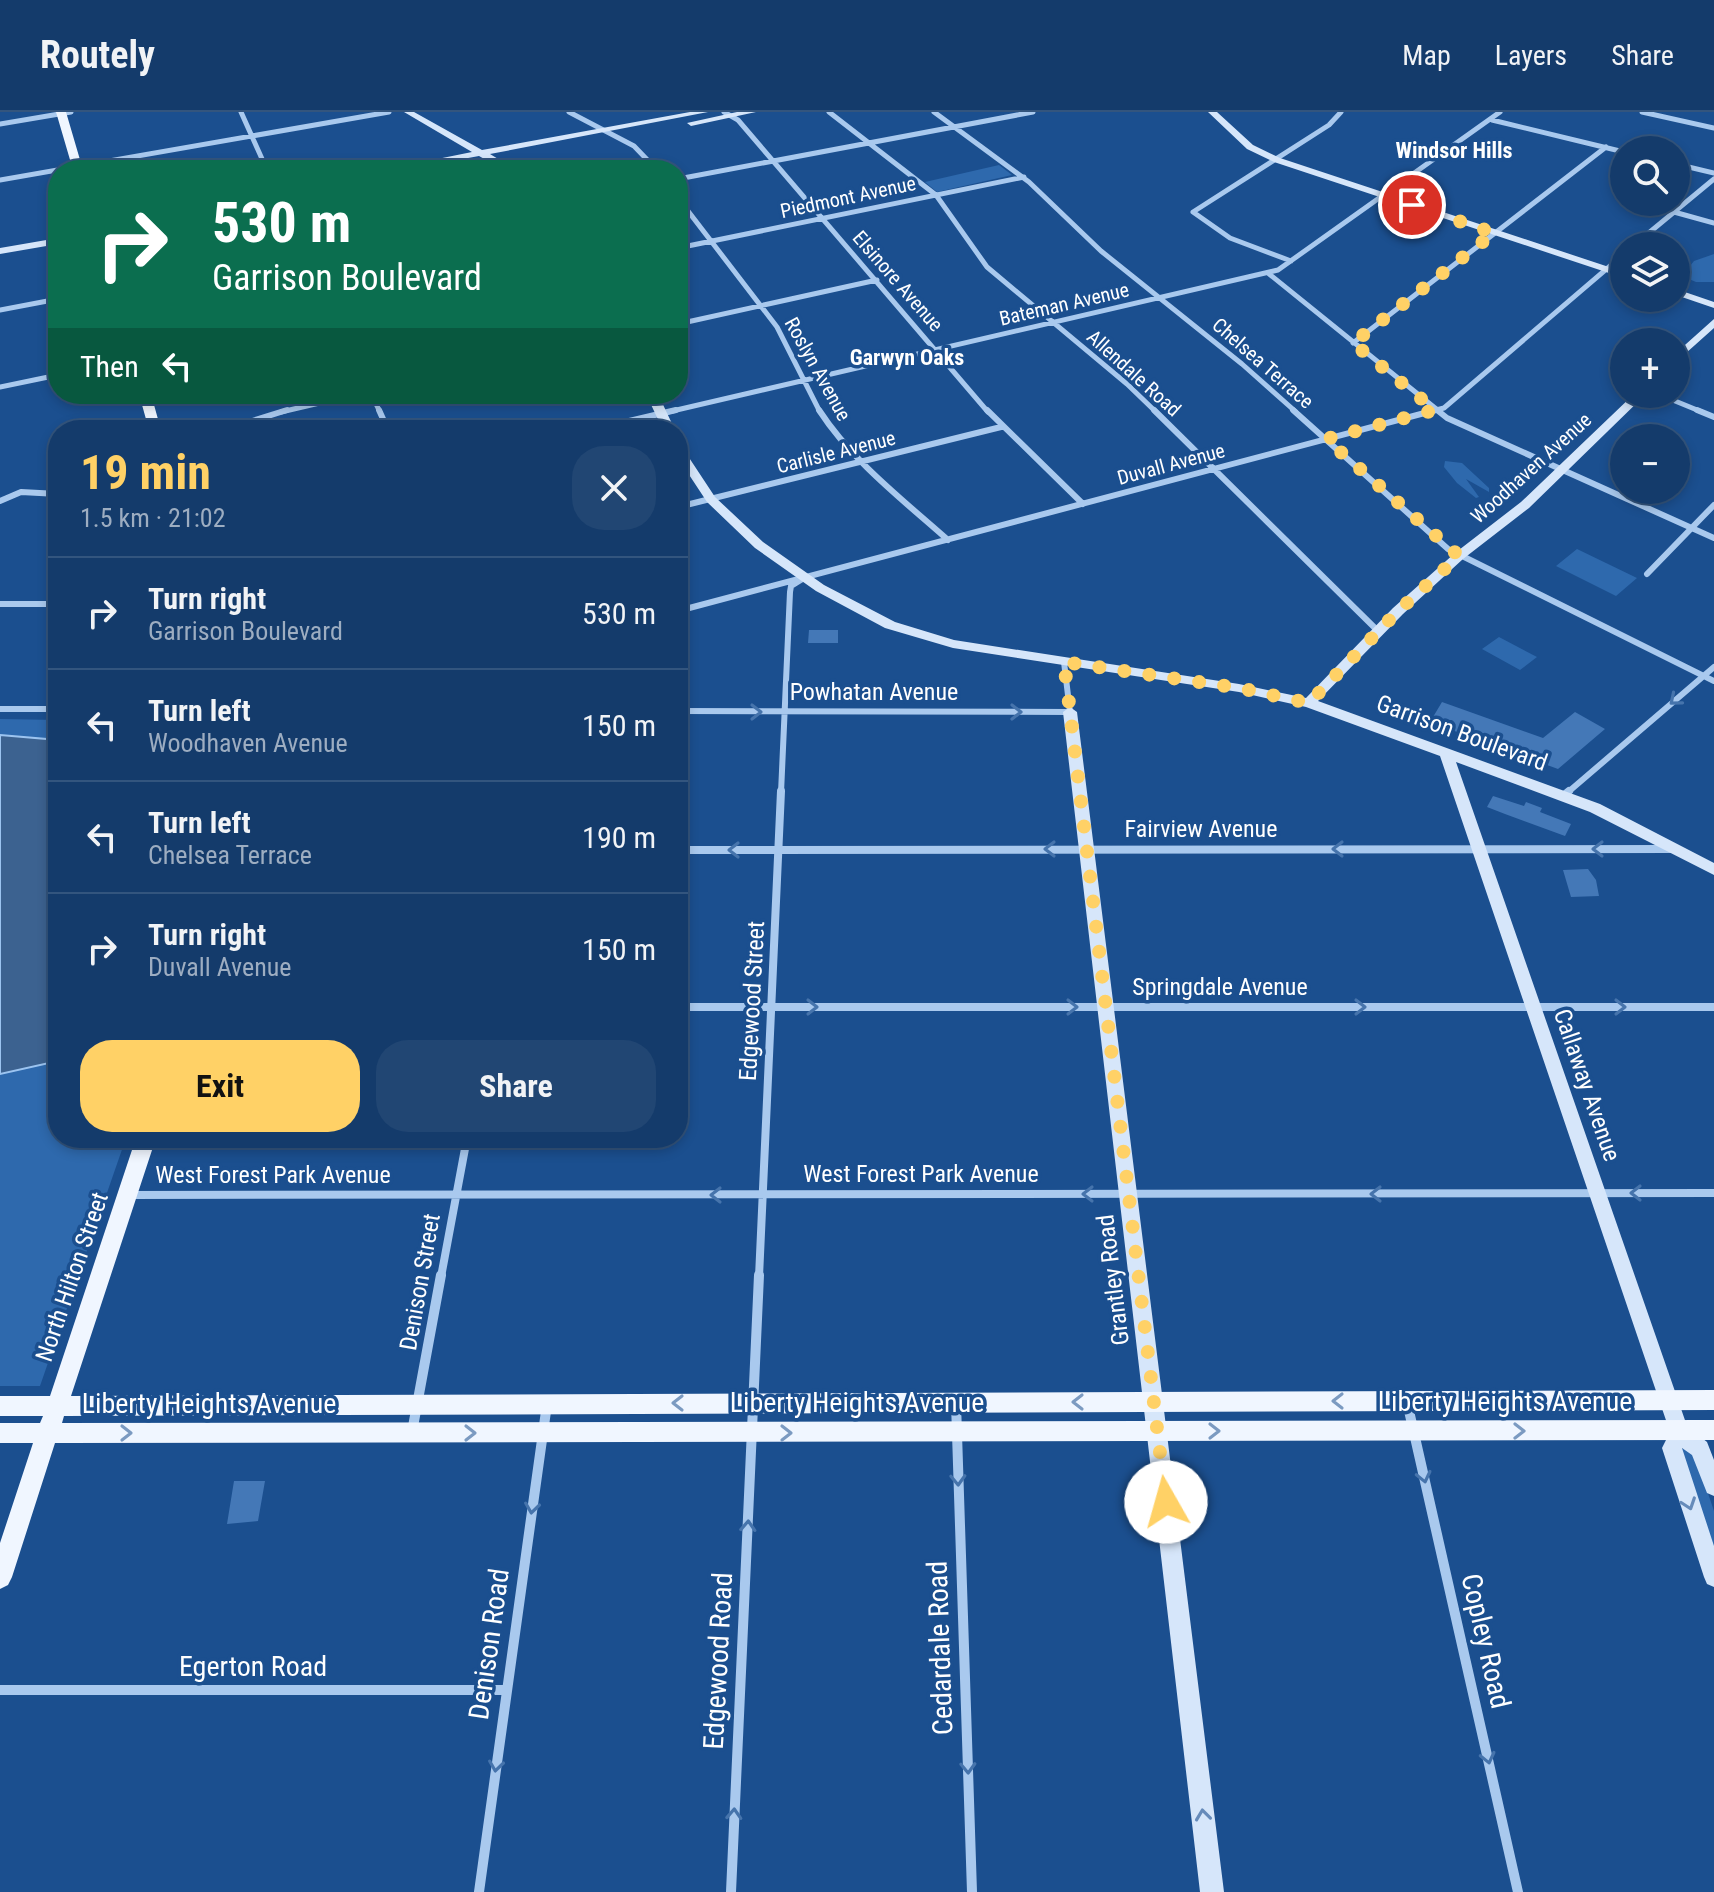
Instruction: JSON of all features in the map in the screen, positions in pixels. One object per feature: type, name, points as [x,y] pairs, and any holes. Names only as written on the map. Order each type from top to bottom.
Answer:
[{"type":"main road","points":[[65,113],[76,160]]},
{"type":"main road","name":"North Hilton Street","points":[[0,1577],[143,1148]]},
{"type":"main road","name":"Liberty Heights Avenue","points":[[0,1406],[1714,1400]]},
{"type":"main road","name":"Liberty Heights Avenue","points":[[0,1433],[1714,1430]]},
{"type":"street","points":[[241,112],[262,160]]},
{"type":"street","points":[[121,160],[389,112]]},
{"type":"street","points":[[408,112],[493,160],[728,114],[752,112]]},
{"type":"street","points":[[569,112],[641,151],[649,160]]},
{"type":"street","points":[[443,160],[704,112]]},
{"type":"street","name":"Allendale Road","points":[[829,112],[936,195],[987,267],[1127,384],[1379,632]]},
{"type":"street","name":"Chelsea Terrace","points":[[934,112],[1024,177],[1088,240],[1242,364],[1459,556],[1714,681]]},
{"type":"street","points":[[688,177],[1033,112]]},
{"type":"street","points":[[1212,112],[1242,142],[1277,160],[1610,271]]},
{"type":"street","points":[[1291,261],[1236,242],[1193,212],[1329,125],[1341,112]]},
{"type":"street","name":"Bateman Avenue","points":[[635,420],[1268,273],[1291,261],[1500,112]]},
{"type":"street","points":[[1642,112],[1714,128]]},
{"type":"street","points":[[0,124],[65,113]]},
{"type":"street","name":"Elsinore Avenue","points":[[728,114],[877,280],[1001,427],[1083,504]]},
{"type":"street","points":[[1492,120],[1610,148]]},
{"type":"street","points":[[1353,343],[1606,147]]},
{"type":"street","points":[[1690,168],[1714,176]]},
{"type":"street","points":[[0,180],[48,173]]},
{"type":"street","points":[[1690,198],[1714,176]]},
{"type":"street","name":"Piedmont Avenue","points":[[688,246],[1024,177]]},
{"type":"street","name":"Roslyn Avenue","points":[[688,211],[785,339],[822,417],[861,462],[948,540]]},
{"type":"street","points":[[1650,232],[1669,216]]},
{"type":"street","points":[[1689,216],[1714,223]]},
{"type":"street","points":[[0,241],[48,232]]},
{"type":"street","points":[[0,251],[48,243]]},
{"type":"street","name":"Duvall Avenue","points":[[688,608],[1444,408],[1610,266]]},
{"type":"street","points":[[1268,273],[1435,410],[1714,538]]},
{"type":"street","points":[[688,322],[877,280]]},
{"type":"street","points":[[1690,297],[1714,305]]},
{"type":"street","points":[[0,310],[48,301]]},
{"type":"street","points":[[1690,345],[1714,322]]},
{"type":"street","points":[[0,387],[48,377]]},
{"type":"street","points":[[255,420],[313,404]]},
{"type":"street","points":[[656,404],[664,420]]},
{"type":"street","points":[[1690,407],[1714,417]]},
{"type":"street","name":"Woodhaven Avenue","points":[[1309,703],[1459,556],[1501,525],[1563,470],[1626,408]]},
{"type":"street","name":"Carlisle Avenue","points":[[688,505],[1001,427]]},
{"type":"street","name":"Garrison Boulevard","points":[[688,464],[711,499],[759,545],[804,578],[865,613],[911,632],[953,644],[1239,688],[1309,703],[1618,817],[1714,870]]},
{"type":"street","points":[[0,501],[9,494],[25,490],[48,493]]},
{"type":"street","points":[[1647,574],[1714,505]]},
{"type":"street","name":"Edgewood Street","points":[[753,1433],[791,586],[804,578]]},
{"type":"street","points":[[0,604],[48,604]]},
{"type":"street","name":"Grantley Road","points":[[1064,662],[1212,1892]]},
{"type":"street","points":[[1563,796],[1714,667]]},
{"type":"street","points":[[0,709],[48,709]]},
{"type":"street","name":"Powhatan Avenue","points":[[688,711],[1070,712]]},
{"type":"street","name":"Callaway Avenue","points":[[1446,754],[1668,1400],[1680,1432],[1700,1449],[1714,1486]]},
{"type":"street","name":"Fairview Avenue","points":[[688,850],[1676,849]]},
{"type":"street","name":"Springdale Avenue","points":[[688,1007],[1714,1007]]},
{"type":"street","name":"Denison Street","points":[[412,1434],[465,1148]]},
{"type":"street","name":"West Forest Park Avenue","points":[[127,1195],[1714,1193]]},
{"type":"street","name":"Copley Road","points":[[1407,1401],[1518,1892]]},
{"type":"street","name":"Cedardale Road","points":[[956,1402],[972,1892]]},
{"type":"street","name":"Denison Road","points":[[479,1892],[547,1403]]},
{"type":"street","name":"Callaway Avenue","points":[[1680,1432],[1672,1448],[1714,1577]]},
{"type":"street","name":"Edgewood Road","points":[[731,1892],[753,1433]]},
{"type":"street","name":"Egerton Road","points":[[0,1690],[506,1690]]},
{"type":"shaded area","points":[[999,165],[1012,175],[937,192],[925,182]]},
{"type":"shaded area","points":[[1714,254],[1714,282],[1690,279],[1690,266],[1694,261]]},
{"type":"shaded area","points":[[1445,461],[1462,463],[1489,488],[1489,492],[1466,479],[1479,497],[1476,498],[1457,483],[1444,467]]},
{"type":"shaded area","points":[[1577,549],[1637,578],[1616,596],[1556,566]]},
{"type":"shaded area","points":[[1499,637],[1537,657],[1520,670],[1482,649]]},
{"type":"shaded area","points":[[0,719],[48,720],[48,1148],[123,1148],[40,1386],[0,1386]]},
{"type":"shaded area","points":[[0,735],[48,739],[48,1063],[0,1074]]},
{"type":"shaded area","points":[[1680,1449],[1693,1449],[1714,1511],[1714,1553]]},
{"type":"building","points":[[809,630],[838,630],[838,643],[808,643]]},
{"type":"building","points":[[1442,702],[1543,738],[1575,712],[1605,729],[1558,769],[1430,722]]},
{"type":"building","points":[[1493,796],[1524,806],[1526,802],[1542,808],[1540,812],[1571,824],[1565,836],[1487,807]]},
{"type":"building","points":[[1588,869],[1596,880],[1599,896],[1571,897],[1563,870]]},
{"type":"building","points":[[234,1481],[265,1481],[258,1521],[227,1524]]},
{"type":"district","name":"Windsor Hills","points":[[1454,150]]},
{"type":"district","name":"Garwyn Oaks","points":[[907,357]]},
{"type":"route","points":[[1166,1502],[1064,662],[1239,688],[1309,703],[1398,611],[1459,556],[1326,439],[1435,410],[1353,343],[1494,233],[1412,205]]}]
